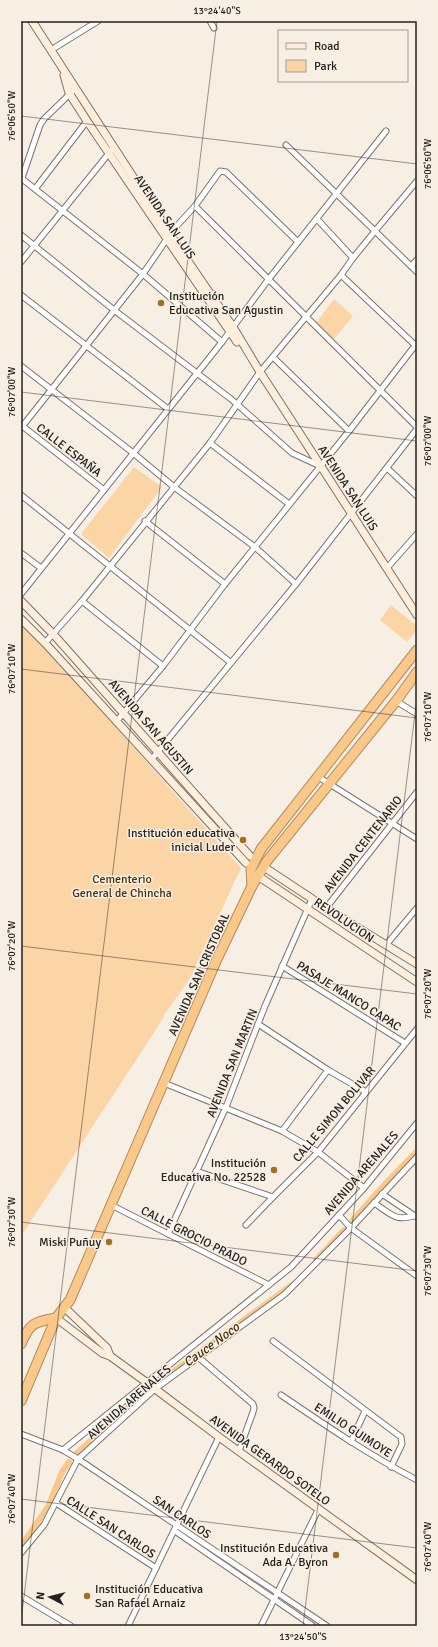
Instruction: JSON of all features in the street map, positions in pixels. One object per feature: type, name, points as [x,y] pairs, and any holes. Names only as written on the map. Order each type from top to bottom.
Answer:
[{"type":"highway","points":[[252,886],[250,862],[417,650]]},
{"type":"highway","name":"AVENIDA SAN CRISTOBAL","points":[[21,1401],[56,1318],[70,1300],[217,959],[252,886],[264,867],[396,701],[417,672]]},
{"type":"highway","points":[[370,710],[382,718]]},
{"type":"highway","points":[[21,1344],[25,1334],[36,1322],[56,1318]]},
{"type":"street","name":"AVENIDA SAN LUIS","points":[[32,21],[76,88],[112,150],[168,237],[231,329],[254,370],[260,372],[417,615]]},
{"type":"street","points":[[210,21],[214,28]]},
{"type":"street","points":[[53,54],[94,22]]},
{"type":"street","name":"AVENIDA SAN LUIS","points":[[61,67],[69,93],[87,121],[112,150]]},
{"type":"street","points":[[76,88],[69,93],[40,125],[21,178],[62,212],[143,274],[222,342]]},
{"type":"street","points":[[35,189],[87,121]]},
{"type":"street","points":[[21,594],[40,568],[104,490],[132,452],[222,342],[268,280],[386,132]]},
{"type":"street","points":[[286,145],[338,193],[417,272]]},
{"type":"street","points":[[21,262],[112,150]]},
{"type":"street","points":[[22,426],[143,274],[168,237],[195,206],[220,171],[223,171],[298,242]]},
{"type":"street","points":[[45,643],[54,635],[145,521],[210,443],[260,372],[274,358],[306,316],[417,181]]},
{"type":"street","points":[[151,760],[230,662],[296,584],[417,428],[195,206]]},
{"type":"street","points":[[317,219],[353,258]]},
{"type":"street","points":[[21,235],[114,310],[238,405],[292,453],[321,466]]},
{"type":"street","points":[[412,266],[417,260]]},
{"type":"street","points":[[116,722],[163,666],[225,584],[321,466],[416,344],[341,275]]},
{"type":"street","points":[[21,295],[168,409]]},
{"type":"street","points":[[274,358],[349,430]]},
{"type":"street","points":[[21,366],[132,452],[174,487],[255,547],[296,584]]},
{"type":"street","name":"CALLE ESPAÑA","points":[[22,426],[104,490]]},
{"type":"street","points":[[210,443],[289,504]]},
{"type":"street","points":[[387,468],[417,496]]},
{"type":"street","points":[[21,495],[230,662]]},
{"type":"street","points":[[145,521],[225,584]]},
{"type":"street","points":[[387,568],[417,534]]},
{"type":"street","points":[[21,552],[40,568]]},
{"type":"street","name":"AVENIDA SAN AGUSTIN","points":[[21,601],[54,635],[250,862]]},
{"type":"street","points":[[82,601],[163,666]]},
{"type":"street","name":"AVENIDA SAN AGUSTIN","points":[[21,619],[45,643],[151,760],[250,862],[264,867]]},
{"type":"street","points":[[396,701],[417,714]]},
{"type":"street","points":[[317,776],[417,839]]},
{"type":"street","name":"AVENIDA CENTENARIO","points":[[326,908],[417,792]]},
{"type":"street","points":[[250,862],[258,876]]},
{"type":"street","name":"REVOLUCION","points":[[264,867],[326,908],[417,964]]},
{"type":"street","name":"REVOLUCION","points":[[258,876],[417,982]]},
{"type":"street","name":"AVENIDA SAN MARTIN","points":[[168,1234],[226,1107],[258,1024],[312,899]]},
{"type":"street","points":[[386,945],[417,908]]},
{"type":"street","name":"PASAJE MANCO CAPAC","points":[[282,966],[405,1044]]},
{"type":"street","points":[[258,1024],[328,1070],[366,1092]]},
{"type":"street","name":"CALLE SIMON BOLIVAR","points":[[246,1225],[318,1152],[417,1029]]},
{"type":"street","points":[[282,1131],[328,1070]]},
{"type":"street","points":[[164,1083],[282,1131],[318,1152],[364,1188]]},
{"type":"street","name":"AVENIDA ARENALES","points":[[63,1450],[290,1267],[364,1188],[417,1123]]},
{"type":"street","name":"AVENIDA ARENALES","points":[[21,1553],[44,1525],[78,1459],[155,1390],[285,1294],[351,1228],[417,1158]]},
{"type":"street","points":[[196,1171],[273,1197]]},
{"type":"street","points":[[382,1194],[416,1216]]},
{"type":"street","points":[[374,1203],[397,1219],[406,1219],[416,1216]]},
{"type":"street","name":"CALLE GROCIO PRADO","points":[[111,1205],[268,1285]]},
{"type":"street","points":[[339,1215],[351,1228],[417,1276]]},
{"type":"street","name":"AVENIDA GERARDO SOTELO","points":[[65,1308],[106,1348],[110,1356]]},
{"type":"street","name":"AVENIDA GERARDO SOTELO","points":[[56,1318],[417,1580]]},
{"type":"street","points":[[273,1341],[401,1437],[402,1444],[391,1467]]},
{"type":"street","points":[[198,1357],[253,1404],[253,1412],[239,1451]]},
{"type":"street","name":"EMILIO GUIMOYE","points":[[281,1395],[351,1442],[391,1467],[417,1480]]},
{"type":"street","points":[[351,1442],[365,1411]]},
{"type":"street","name":"SAN CARLOS","points":[[21,1434],[63,1450],[78,1459],[313,1626]]},
{"type":"street","points":[[128,1626],[219,1437]]},
{"type":"street","name":"CALLE SAN CARLOS","points":[[56,1503],[156,1568]]},
{"type":"street","points":[[261,1626],[319,1508]]},
{"type":"street","name":"SAN CARLOS","points":[[176,1528],[277,1592],[327,1626]]},
{"type":"street","points":[[21,1596],[71,1626]]},
{"type":"green space","points":[[334,299],[353,316],[333,340],[316,323]]},
{"type":"green space","points":[[134,467],[162,487],[109,558],[81,534]]},
{"type":"green space","points":[[391,605],[417,626],[417,630],[407,642],[380,620]]},
{"type":"green space","name":"Cementerio General de Chincha","points":[[21,621],[241,868],[190,978],[21,1236]]},
{"type":"waterway","name":"Cauce Noco","points":[[353,1220],[417,1151]]},
{"type":"waterway","name":"Cauce Noco","points":[[316,1260],[344,1230]]},
{"type":"waterway","name":"Cauce Noco","points":[[75,1455],[144,1393],[292,1285]]},
{"type":"waterway","name":"Cauce Noco","points":[[21,1546],[48,1507],[62,1472],[69,1462]]},
{"type":"place","name":"Institución Educativa San Agustin","points":[[161,303]]},
{"type":"place","name":"Institución educativa inicial Luder","points":[[243,840]]},
{"type":"place","name":"Institución Educativa No. 22528","points":[[274,1170]]},
{"type":"place","name":"Miski Puñuy","points":[[109,1242]]},
{"type":"place","name":"Institución Educativa Ada A. Byron","points":[[336,1555]]},
{"type":"place","name":"Institución Educativa San Rafael Arnaiz","points":[[87,1596]]}]
